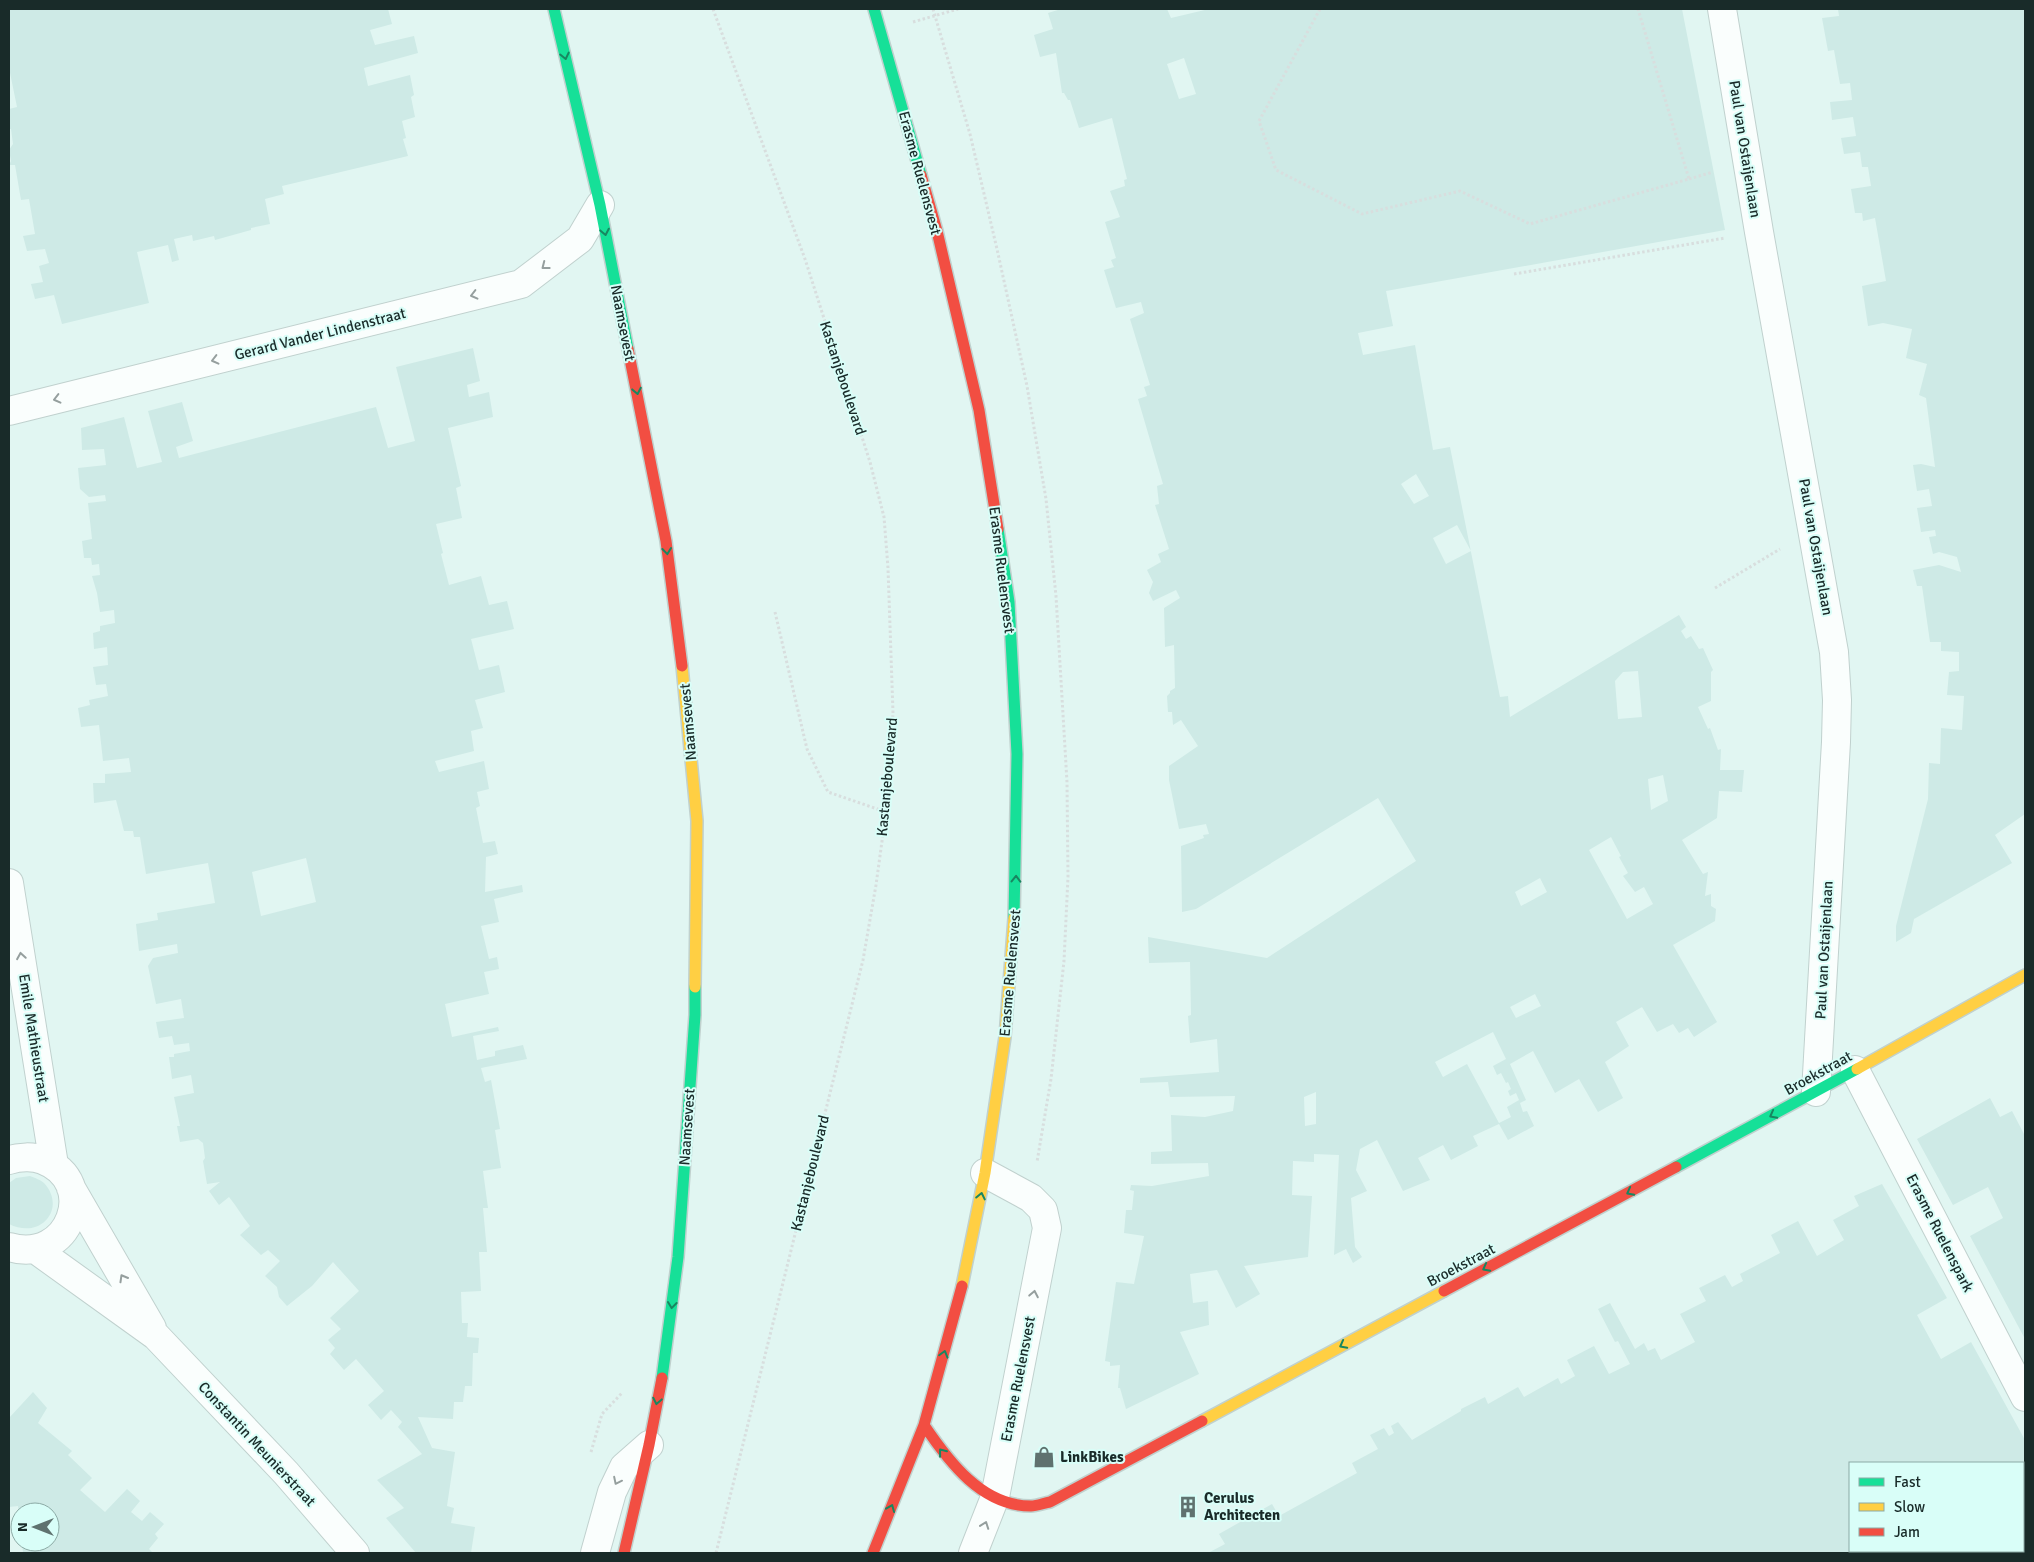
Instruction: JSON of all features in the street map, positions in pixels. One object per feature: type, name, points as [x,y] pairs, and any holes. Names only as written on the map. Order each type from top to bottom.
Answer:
[{"type":"main road","name":"Naamsevest","points":[[554,9],[600,205],[666,541],[684,686],[697,821],[695,1015],[678,1257],[666,1357],[649,1445],[624,1553]]},
{"type":"main road","name":"Erasme Ruelensvest","points":[[873,1553],[924,1425],[960,1295],[985,1173],[1005,1037],[1016,906],[1017,754],[1009,602],[979,410],[937,231],[874,9]]},
{"type":"main road","name":"Broekstraat","points":[[924,1425],[940,1451],[963,1477],[995,1497],[1013,1503],[1032,1506],[1050,1502],[1816,1092],[2025,975]]},
{"type":"street","name":"Paul van Ostaijenlaan","points":[[1722,9],[1759,232],[1834,652],[1837,700],[1836,752],[1816,1092]]},
{"type":"street","name":"Gerard Vander Lindenstraat","points":[[9,411],[521,284],[580,239],[600,205]]},
{"type":"street","name":"Emile Mathieustraat","points":[[9,883],[54,1164]]},
{"type":"street","name":"Erasme Ruelenspark","points":[[1855,1070],[2025,1397]]},
{"type":"street","points":[[9,1160],[35,1157],[54,1164]]},
{"type":"street","name":"Constantin Meunierstraat","points":[[54,1164],[66,1178],[156,1336]]},
{"type":"street","name":"Erasme Ruelensvest","points":[[973,1553],[995,1497],[1047,1228],[1043,1210],[1031,1198],[985,1173]]},
{"type":"street","points":[[9,1247],[22,1251],[35,1249],[45,1247],[59,1238],[68,1226],[72,1213],[73,1197],[71,1188]]},
{"type":"street","name":"Constantin Meunierstraat","points":[[35,1249],[156,1336],[286,1473],[355,1553]]},
{"type":"street","points":[[595,1553],[612,1492],[624,1467],[649,1445]]},
{"type":"path","name":"Kastanjeboulevard","points":[[713,9],[805,259],[870,462],[884,517],[888,568],[893,713],[886,812],[863,960],[716,1553]]},
{"type":"path","points":[[881,32],[958,9]]},
{"type":"path","points":[[1320,9],[1260,121],[1276,170],[1362,214],[1460,191],[1530,224],[1689,179],[1638,9]]},
{"type":"path","points":[[1514,274],[1759,232]]},
{"type":"path","points":[[1715,588],[1781,549],[1815,543]]},
{"type":"path","points":[[775,612],[807,750],[828,792],[886,812]]},
{"type":"shaded area","points":[[9,9],[388,9],[392,24],[370,30],[375,45],[414,36],[418,53],[364,68],[368,86],[410,75],[414,95],[411,97],[415,117],[402,121],[406,138],[403,139],[408,156],[282,186],[284,194],[265,199],[270,224],[215,240],[214,236],[193,241],[192,235],[174,239],[179,260],[172,262],[168,245],[137,252],[149,303],[62,324],[54,295],[35,299],[31,284],[43,282],[39,266],[49,263],[45,249],[27,251],[23,236],[35,234],[29,199],[21,200],[15,165],[9,165],[11,161],[9,150],[13,144],[11,129],[9,129],[9,109],[17,107],[9,68]]},
{"type":"shaded area","points":[[1061,9],[1167,9],[1171,18],[1209,9],[1682,9],[1725,230],[1386,291],[1393,326],[1358,333],[1363,355],[1415,345],[1433,450],[1450,447],[1471,550],[1457,525],[1433,538],[1446,564],[1471,551],[1500,697],[1508,696],[1510,717],[1679,615],[1686,627],[1681,631],[1686,639],[1691,636],[1699,649],[1703,648],[1713,670],[1711,672],[1711,701],[1698,707],[1708,729],[1710,728],[1718,750],[1721,749],[1720,770],[1744,770],[1742,792],[1719,791],[1717,818],[1682,840],[1703,874],[1708,872],[1705,896],[1711,894],[1711,906],[1716,909],[1715,921],[1673,945],[1717,1022],[1694,1037],[1688,1028],[1679,1033],[1673,1024],[1657,1032],[1642,1007],[1616,1022],[1629,1046],[1605,1062],[1623,1098],[1598,1112],[1579,1079],[1555,1093],[1533,1051],[1510,1064],[1526,1100],[1520,1103],[1523,1112],[1527,1111],[1534,1126],[1508,1140],[1499,1124],[1473,1136],[1478,1146],[1451,1160],[1443,1145],[1418,1158],[1430,1180],[1403,1191],[1377,1140],[1360,1149],[1356,1170],[1367,1191],[1351,1198],[1355,1247],[1362,1257],[1353,1263],[1346,1249],[1334,1255],[1339,1155],[1314,1154],[1314,1162],[1293,1161],[1292,1195],[1312,1196],[1308,1257],[1244,1266],[1260,1294],[1236,1308],[1217,1270],[1190,1274],[1193,1303],[1208,1301],[1209,1325],[1180,1332],[1199,1374],[1126,1409],[1120,1388],[1118,1388],[1120,1365],[1110,1366],[1110,1362],[1105,1361],[1116,1282],[1134,1284],[1144,1236],[1124,1233],[1126,1210],[1132,1210],[1134,1191],[1130,1190],[1131,1185],[1152,1186],[1209,1176],[1208,1163],[1151,1164],[1151,1152],[1172,1151],[1171,1115],[1205,1117],[1233,1111],[1235,1096],[1170,1097],[1168,1082],[1140,1083],[1140,1078],[1219,1072],[1217,1039],[1190,1043],[1188,1016],[1191,1015],[1190,962],[1149,963],[1148,937],[1267,958],[1416,861],[1378,798],[1196,909],[1182,912],[1181,846],[1204,838],[1203,835],[1209,834],[1206,824],[1179,829],[1169,780],[1169,766],[1198,746],[1181,720],[1173,725],[1172,712],[1168,712],[1167,696],[1175,688],[1174,645],[1165,647],[1164,608],[1180,598],[1176,590],[1153,601],[1149,593],[1153,582],[1147,570],[1161,562],[1158,554],[1169,549],[1155,505],[1159,504],[1157,486],[1163,484],[1138,399],[1147,396],[1144,387],[1150,385],[1130,319],[1144,313],[1141,302],[1116,308],[1104,270],[1114,267],[1111,260],[1116,258],[1105,222],[1120,217],[1110,191],[1125,186],[1124,180],[1127,179],[1112,118],[1079,128],[1070,100],[1062,93],[1056,53],[1040,57],[1034,35],[1053,29],[1048,13]],"holes":[[[1184,58],[1196,94],[1179,99],[1167,64]],[[1416,474],[1429,496],[1414,504],[1401,484]],[[1638,671],[1642,717],[1618,719],[1615,681],[1623,672]],[[1663,775],[1668,801],[1651,810],[1648,779]],[[1611,837],[1628,873],[1623,876],[1635,892],[1644,887],[1653,904],[1627,919],[1589,850]],[[1540,878],[1547,892],[1521,906],[1515,892]],[[1535,994],[1541,1006],[1516,1018],[1510,1007]],[[1493,1032],[1506,1059],[1493,1066],[1497,1075],[1501,1073],[1506,1083],[1508,1082],[1511,1089],[1508,1091],[1510,1096],[1516,1093],[1519,1100],[1507,1107],[1511,1117],[1499,1123],[1467,1064],[1443,1077],[1435,1062]],[[1316,1092],[1316,1124],[1305,1126],[1304,1097]]]},
{"type":"shaded area","points":[[1838,9],[2025,9],[2025,814],[1995,835],[2012,863],[1914,919],[1911,933],[1896,942],[1896,926],[1928,799],[1929,763],[1940,764],[1941,728],[1962,730],[1964,696],[1947,695],[1949,672],[1959,671],[1959,652],[1941,651],[1941,642],[1930,642],[1922,586],[1917,586],[1913,570],[1939,565],[1961,572],[1957,557],[1939,552],[1933,554],[1929,537],[1936,536],[1935,530],[1921,532],[1917,508],[1932,506],[1929,489],[1917,491],[1913,465],[1921,464],[1935,467],[1926,398],[1919,395],[1927,364],[1906,358],[1912,329],[1883,323],[1868,326],[1862,286],[1886,281],[1875,218],[1863,221],[1862,213],[1855,213],[1851,189],[1871,186],[1868,167],[1862,167],[1860,152],[1844,154],[1841,138],[1856,136],[1853,117],[1832,120],[1830,102],[1852,100],[1850,83],[1840,84],[1834,50],[1828,51],[1822,18],[1839,16]]},
{"type":"shaded area","points":[[473,348],[480,381],[467,385],[469,397],[489,392],[493,417],[448,428],[461,486],[456,488],[462,518],[436,524],[449,585],[481,576],[489,605],[507,601],[514,629],[471,639],[479,670],[499,665],[505,692],[475,700],[483,728],[471,731],[474,751],[435,761],[439,772],[484,761],[489,789],[477,792],[480,806],[476,808],[483,843],[495,841],[498,854],[486,857],[485,892],[522,885],[523,892],[494,899],[499,922],[481,926],[489,959],[497,957],[499,969],[484,972],[489,994],[445,1004],[452,1037],[498,1027],[499,1031],[473,1036],[477,1060],[495,1056],[495,1051],[523,1045],[527,1059],[481,1068],[485,1082],[491,1080],[500,1129],[495,1130],[501,1168],[483,1171],[488,1208],[483,1208],[487,1252],[479,1252],[481,1291],[461,1292],[462,1323],[468,1323],[467,1337],[479,1338],[478,1353],[473,1353],[472,1386],[465,1386],[463,1402],[454,1402],[453,1419],[418,1417],[432,1448],[455,1452],[447,1506],[454,1508],[451,1523],[475,1527],[471,1553],[416,1553],[386,1518],[404,1508],[377,1480],[422,1454],[398,1427],[402,1422],[391,1410],[381,1420],[368,1405],[384,1391],[356,1359],[344,1370],[330,1354],[335,1348],[328,1340],[341,1329],[330,1318],[359,1291],[333,1262],[312,1286],[287,1306],[279,1297],[277,1287],[265,1276],[280,1261],[268,1250],[261,1255],[240,1235],[250,1226],[229,1197],[219,1205],[209,1191],[220,1182],[207,1184],[203,1161],[205,1158],[203,1143],[198,1139],[180,1142],[177,1126],[180,1126],[174,1097],[194,1093],[191,1075],[172,1079],[169,1057],[174,1057],[174,1054],[190,1051],[189,1043],[174,1045],[172,1036],[159,1038],[156,1022],[184,1018],[181,999],[156,1004],[148,966],[153,958],[178,953],[177,944],[139,951],[136,924],[158,920],[157,913],[215,903],[208,863],[146,874],[140,837],[134,837],[133,831],[124,831],[116,800],[94,803],[93,783],[105,783],[105,774],[131,772],[129,758],[103,761],[99,725],[81,727],[78,708],[90,705],[89,700],[108,696],[106,684],[96,685],[93,667],[108,665],[107,647],[94,649],[93,633],[100,631],[100,626],[115,623],[114,610],[100,612],[92,576],[100,575],[99,564],[92,565],[91,558],[84,558],[82,541],[92,539],[88,503],[106,501],[105,495],[89,497],[80,489],[78,468],[106,465],[104,449],[82,450],[81,428],[124,417],[137,468],[162,462],[148,411],[182,402],[193,441],[176,447],[179,458],[376,407],[388,448],[415,441],[396,367]],"holes":[[[306,858],[316,902],[261,916],[252,872]]]},
{"type":"shaded area","points":[[1990,1098],[2000,1117],[2012,1111],[2025,1136],[2025,1339],[1970,1236],[2003,1218],[1988,1187],[1953,1205],[1917,1139]]},
{"type":"shaded area","points":[[30,1176],[44,1183],[53,1202],[47,1219],[40,1225],[31,1228],[21,1228],[9,1224],[9,1183],[16,1178]]},
{"type":"shaded area","points":[[1882,1184],[1947,1298],[1917,1315],[1941,1359],[1971,1342],[2025,1440],[2025,1553],[1208,1553],[1225,1544],[1219,1534],[1272,1504],[1279,1516],[1357,1473],[1352,1463],[1378,1449],[1370,1435],[1384,1428],[1389,1436],[1394,1433],[1391,1426],[1398,1422],[1412,1440],[1461,1411],[1461,1409],[1485,1397],[1488,1404],[1518,1387],[1524,1397],[1558,1378],[1561,1384],[1575,1376],[1567,1360],[1594,1346],[1609,1374],[1630,1364],[1618,1341],[1615,1342],[1598,1309],[1610,1303],[1635,1349],[1644,1343],[1648,1351],[1655,1348],[1661,1360],[1695,1342],[1680,1314],[1706,1301],[1699,1288],[1725,1275],[1732,1287],[1743,1281],[1740,1274],[1780,1253],[1771,1235],[1798,1221],[1817,1256],[1844,1240],[1833,1220],[1859,1206],[1854,1196]]},
{"type":"shaded area","points":[[33,1392],[47,1408],[38,1423],[72,1451],[68,1455],[92,1478],[80,1490],[105,1512],[127,1489],[140,1501],[131,1512],[142,1521],[150,1512],[164,1524],[155,1534],[158,1538],[149,1549],[153,1553],[23,1553],[60,1552],[60,1502],[10,1502],[9,1507],[9,1418]]},
{"type":"traffic: fast","points":[[554,9],[600,205],[628,349]]},
{"type":"traffic: fast","points":[[874,9],[921,175]]},
{"type":"traffic: fast","points":[[998,529],[1009,602],[1017,754],[1014,918]]},
{"type":"traffic: fast","points":[[662,1378],[678,1257],[695,1015],[695,987]]},
{"type":"traffic: fast","points":[[1676,1167],[1857,1069]]},
{"type":"traffic: slow","points":[[682,666],[697,821],[695,987]]},
{"type":"traffic: slow","points":[[962,1286],[985,1173],[1005,1037],[1014,918]]},
{"type":"traffic: slow","points":[[1857,1069],[2025,975]]},
{"type":"traffic: slow","points":[[1202,1421],[1444,1291]]},
{"type":"traffic: jam","points":[[921,175],[937,231],[979,410],[998,529]]},
{"type":"traffic: jam","points":[[628,349],[666,541],[682,666]]},
{"type":"traffic: jam","points":[[1444,1291],[1676,1167]]},
{"type":"traffic: jam","points":[[873,1553],[924,1425],[962,1286]]},
{"type":"traffic: jam","points":[[624,1553],[649,1445],[662,1378]]},
{"type":"traffic: jam","points":[[924,1425],[956,1467],[982,1490],[997,1499],[1013,1504],[1036,1506],[1050,1502],[1202,1421]]},
{"type":"place","name":"LinkBikes","points":[[1044,1457]]},
{"type":"place","name":"Cerulus Architecten","points":[[1188,1507]]}]
